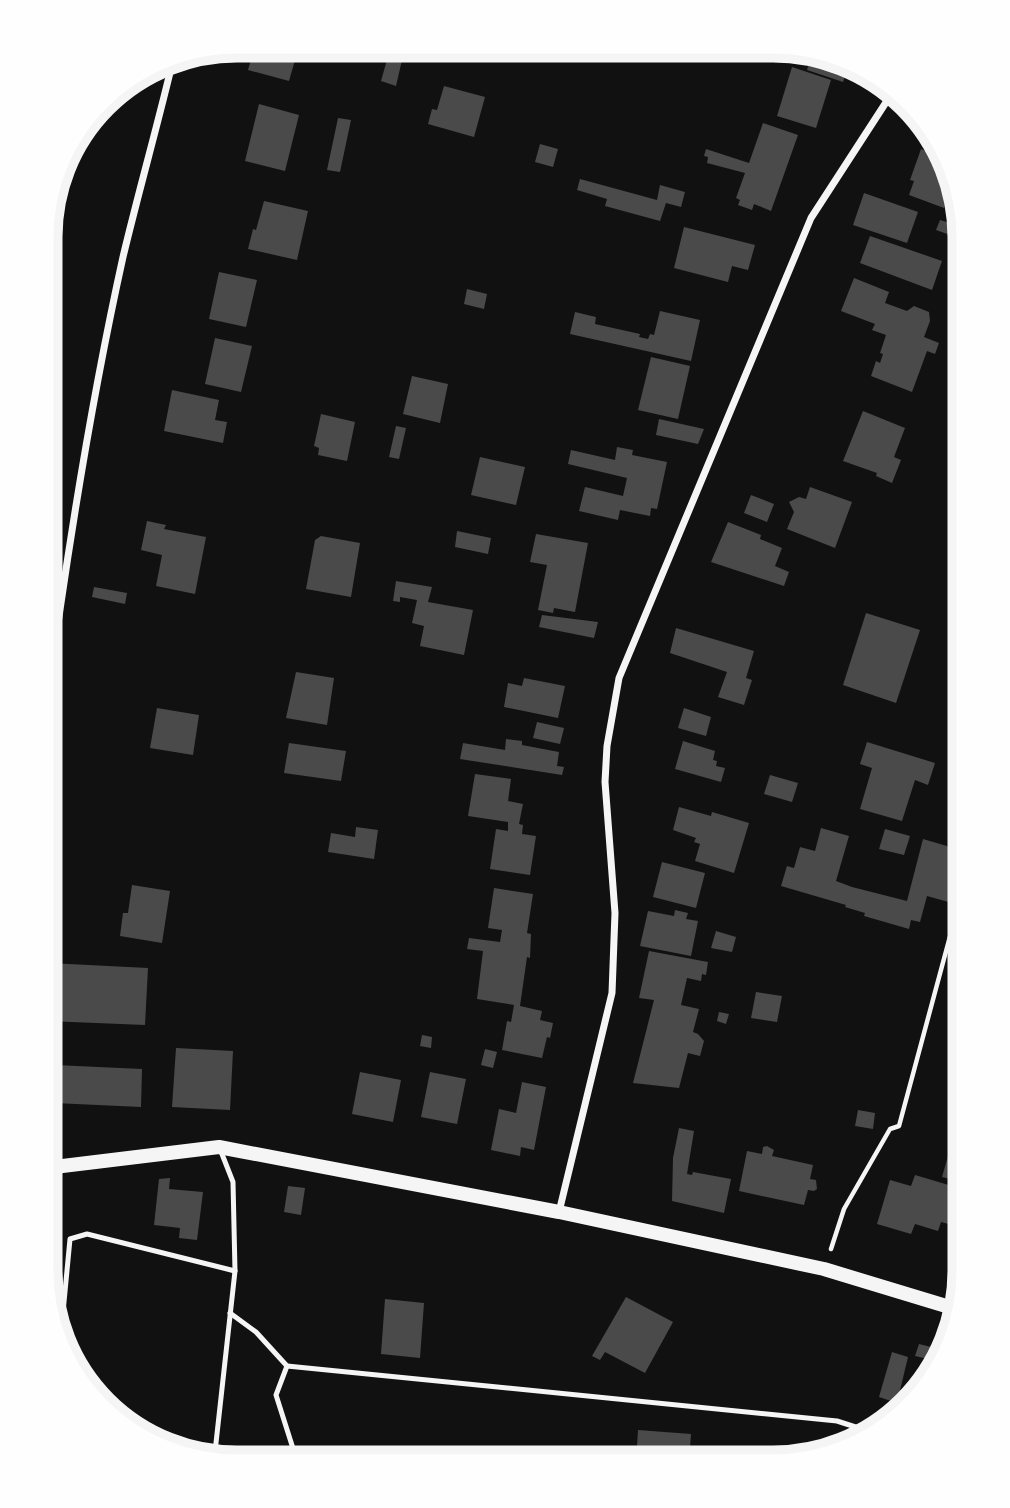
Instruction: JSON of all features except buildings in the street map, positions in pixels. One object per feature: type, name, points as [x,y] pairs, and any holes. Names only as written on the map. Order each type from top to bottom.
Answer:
[{"type":"main road","points":[[58,1167],[219,1147],[559,1212],[824,1269],[949,1307]]},
{"type":"street","points":[[58,628],[103,356],[124,256],[170,71]]},
{"type":"street","points":[[559,1212],[612,993],[615,913],[605,782],[607,746],[619,678],[811,218],[888,100]]},
{"type":"lane","points":[[215,1449],[235,1271],[233,1182],[219,1147]]},
{"type":"lane","points":[[63,1314],[70,1239],[87,1234],[235,1271]]},
{"type":"lane","points":[[230,1313],[256,1332],[286,1366],[837,1420],[860,1427]]},
{"type":"lane","points":[[286,1366],[276,1395],[294,1450]]},
{"type":"path","points":[[824,1269],[844,1209],[890,1129],[899,1126],[952,929]]}]
